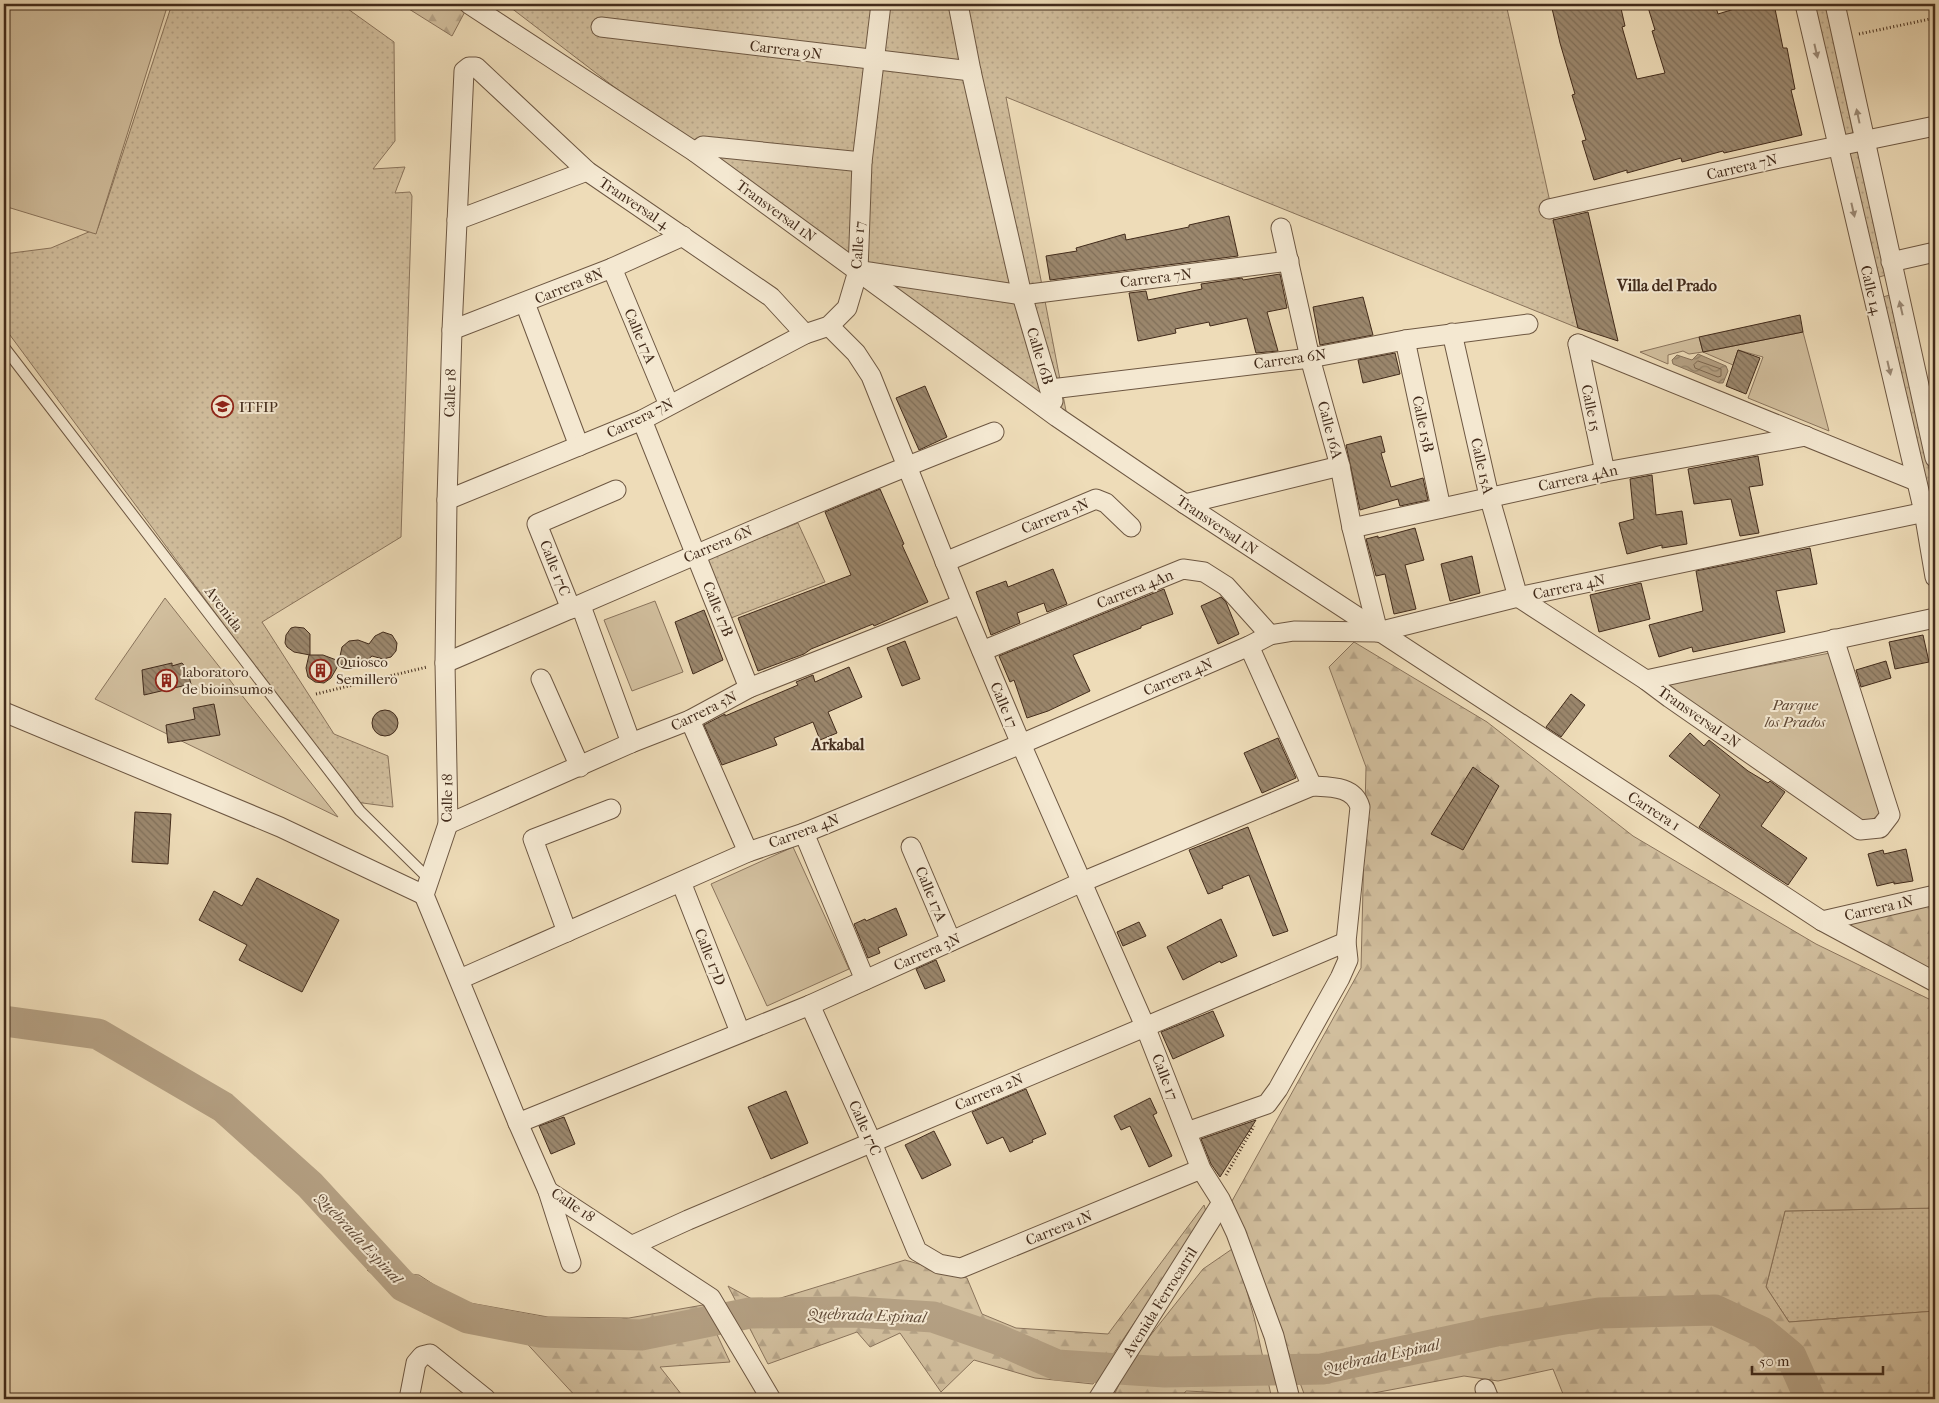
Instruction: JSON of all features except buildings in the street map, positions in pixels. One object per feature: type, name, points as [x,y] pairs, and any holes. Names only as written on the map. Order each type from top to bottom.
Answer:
[{"type":"street","name":"Transversal 1N","points":[[469,4],[695,152],[1057,417],[1378,632]]},
{"type":"street","name":"Calle 17","points":[[881,4],[862,162],[858,271],[846,308],[829,326],[856,353],[871,376],[962,604],[1021,744],[1145,1026],[1202,1169],[1236,1233],[1274,1336],[1289,1394]]},
{"type":"street","name":"Calle 16B","points":[[958,4],[971,71],[1022,295],[1057,417]]},
{"type":"street","name":"Calle 14","points":[[1805,4],[1916,481],[1930,511],[1935,577]]},
{"type":"street","name":"Calle 14","points":[[1834,4],[1891,262],[1927,385],[1935,458]]},
{"type":"street","name":"Carrera 9N","points":[[601,27],[971,71]]},
{"type":"street","name":"Tranversal 4","points":[[469,66],[476,67],[586,171],[771,297],[805,334]]},
{"type":"street","name":"Calle 18","points":[[469,66],[464,71],[456,220],[447,500],[445,663],[448,824],[427,888],[460,979],[518,1123],[548,1190],[711,1298],[771,1399]]},
{"type":"street","name":"Carrera 7N","points":[[1549,209],[1935,126]]},
{"type":"street","points":[[695,152],[703,146],[862,162]]},
{"type":"street","points":[[456,220],[586,171]]},
{"type":"street","name":"Calle 16A","points":[[1281,228],[1310,358],[1340,466],[1352,528],[1378,632]]},
{"type":"street","name":"Carrera 8N","points":[[452,330],[612,268],[684,236]]},
{"type":"street","points":[[1891,262],[1935,252]]},
{"type":"street","name":"Carrera 7N","points":[[858,271],[1022,295],[1289,261]]},
{"type":"street","name":"Calle 17A","points":[[612,268],[669,405]]},
{"type":"street","points":[[525,303],[579,446]]},
{"type":"street","name":"Carrera 6N","points":[[1050,389],[1310,358],[1405,340],[1528,324]]},
{"type":"street","name":"Carrera 7N","points":[[447,500],[642,420],[805,334],[829,326]]},
{"type":"street","name":"Calle 15A","points":[[1452,333],[1489,496],[1518,598]]},
{"type":"street","name":"Calle 15B","points":[[1405,340],[1441,508]]},
{"type":"street","name":"Calle 15","points":[[1604,472],[1578,344],[1806,436]]},
{"type":"street","name":"Calle 17B","points":[[642,420],[749,688]]},
{"type":"street","name":"Carrera 6N","points":[[445,663],[696,553],[906,466],[994,432]]},
{"type":"street","points":[[1806,436],[1916,481]]},
{"type":"street","name":"Carrera 4An","points":[[1352,528],[1489,496],[1604,472],[1806,436]]},
{"type":"street","points":[[1185,504],[1340,466]]},
{"type":"street","name":"Calle 17C","points":[[616,490],[538,524],[576,607],[631,743]]},
{"type":"street","name":"Carrera 5N","points":[[945,562],[1096,500],[1106,503],[1131,527]]},
{"type":"street","name":"Carrera 4N","points":[[460,979],[748,852],[804,833],[1021,744],[1249,646],[1270,635],[1294,631],[1378,632],[1518,598],[1930,511]]},
{"type":"street","name":"Carrera 4An","points":[[982,651],[1183,569],[1204,572],[1226,586],[1270,635]]},
{"type":"street","name":"Transversal 2N","points":[[1518,598],[1646,680],[1860,830],[1880,828],[1890,814],[1834,639]]},
{"type":"street","name":"Carrera 5N","points":[[448,824],[631,743],[690,720],[749,688],[962,604]]},
{"type":"street","points":[[1646,680],[1935,618]]},
{"type":"street","name":"Carrera 1","points":[[1378,632],[1822,921],[1935,982]]},
{"type":"street","points":[[1249,646],[1312,786]]},
{"type":"street","points":[[541,679],[580,767]]},
{"type":"street","points":[[4,712],[427,888]]},
{"type":"street","points":[[690,720],[748,852]]},
{"type":"street","name":"Carrera 3N","points":[[518,1123],[810,1005],[1082,882],[1312,786],[1336,788],[1350,793],[1358,799],[1360,807],[1346,942]]},
{"type":"street","points":[[567,932],[533,839],[611,809]]},
{"type":"street","points":[[804,833],[865,980]]},
{"type":"street","name":"Calle 17A","points":[[911,847],[951,941]]},
{"type":"street","name":"Calle 17D","points":[[681,882],[740,1032]]},
{"type":"street","name":"Carrera 1N","points":[[1822,921],[1935,895]]},
{"type":"street","points":[[1187,1132],[1267,1104],[1278,1089],[1340,978],[1348,960],[1346,942]]},
{"type":"street","name":"Carrera 2N","points":[[633,1245],[1346,942]]},
{"type":"street","name":"Calle 17C","points":[[810,1005],[872,1142],[917,1251]]},
{"type":"street","name":"Carrera 1N","points":[[917,1251],[938,1264],[961,1268],[1202,1169]]},
{"type":"street","points":[[548,1190],[571,1263]]},
{"type":"street","name":"Avenida Ferrocarril","points":[[1098,1399],[1139,1334],[1218,1198]]},
{"type":"street","points":[[409,1399],[416,1363],[422,1356],[430,1354],[486,1399]]},
{"type":"lane","name":"Avenida","points":[[4,347],[360,811],[427,888]]},
{"type":"path","points":[[1841,38],[1935,18]]},
{"type":"path","points":[[316,694],[445,663]]},
{"type":"path","points":[[1218,1198],[1267,1104]]},
{"type":"green space","points":[[4,4],[168,4],[96,234],[4,206]]},
{"type":"green space","points":[[172,4],[341,4],[394,42],[395,141],[373,169],[405,167],[395,193],[410,192],[412,196],[401,537],[262,622],[334,734],[388,756],[393,807],[355,802],[4,327],[4,254],[51,248],[98,228]]},
{"type":"green space","points":[[401,4],[469,4],[452,36]]},
{"type":"green space","points":[[506,4],[1506,4],[1578,328],[1006,97],[1071,437]]},
{"type":"green space","points":[[1814,4],[1826,4],[1853,133],[1844,136]]},
{"type":"green space","points":[[1858,149],[1886,275],[1876,278],[1846,152]]},
{"type":"green space","points":[[1890,295],[1935,496],[1935,504],[1927,506],[1879,298]]},
{"type":"green space","points":[[1803,332],[1829,431],[1748,398],[1763,357],[1738,350],[1733,365],[1703,352]]},
{"type":"green space","points":[[1699,337],[1703,352],[1689,354],[1683,351],[1668,355],[1668,364],[1640,352]]},
{"type":"green space","points":[[798,523],[825,582],[731,618],[706,559]]},
{"type":"green space","points":[[165,598],[338,817],[95,699]]},
{"type":"green space","points":[[655,601],[683,672],[632,691],[604,620]]},
{"type":"green space","points":[[1354,642],[1487,722],[1633,836],[1816,944],[1935,1002],[1935,1208],[1785,1211],[1766,1287],[1789,1322],[1935,1311],[1935,1399],[1565,1399],[1553,1369],[1498,1381],[1464,1376],[1342,1399],[1306,1399],[1232,1201],[1361,968],[1366,767],[1329,667]]},
{"type":"green space","name":"Parque los Prados","points":[[1830,653],[1883,813],[1864,824],[1657,686]]},
{"type":"green space","points":[[793,847],[849,969],[767,1006],[711,884]]},
{"type":"green space","points":[[1935,901],[1935,972],[1842,922]]},
{"type":"green space","points":[[1204,1205],[1207,1215],[1093,1384],[1035,1378],[974,1360],[941,1392],[900,1333],[870,1347],[857,1332],[768,1364],[728,1286],[761,1304],[905,1260],[967,1278],[982,1314],[1016,1328],[1108,1334]]},
{"type":"green space","points":[[1935,1208],[1935,1311],[1789,1322],[1766,1287],[1785,1211]]},
{"type":"green space","points":[[1235,1247],[1255,1321],[1271,1395],[1186,1391],[1180,1399],[1122,1399],[1115,1393],[1131,1360],[1203,1269]]},
{"type":"green space","points":[[367,1270],[419,1275],[459,1301],[548,1317],[629,1318],[703,1305],[730,1362],[660,1367],[685,1399],[578,1399],[520,1336],[424,1313]]},
{"type":"water","points":[[1698,354],[1726,366],[1728,371],[1723,383],[1673,364],[1672,360],[1677,355],[1692,360]]},
{"type":"waterway","name":"Quebrada Espinal","points":[[4,1021],[98,1034],[223,1107],[310,1185],[403,1286],[468,1318],[540,1332],[641,1335],[750,1313],[854,1312],[933,1317],[997,1339],[1057,1365],[1165,1372],[1322,1369],[1496,1331],[1599,1313],[1715,1310],[1762,1332],[1791,1356],[1810,1399]]},
{"type":"place","name":"ITFIP","points":[[223,407]]},
{"type":"place","name":"Quiosco Semillero","points":[[320,671]]},
{"type":"place","name":"laboratoro de bioinsumos","points":[[166,681]]},
{"type":"district","name":"Villa del Prado","points":[[1667,285]]},
{"type":"district","name":"Arkabal","points":[[838,744]]}]
